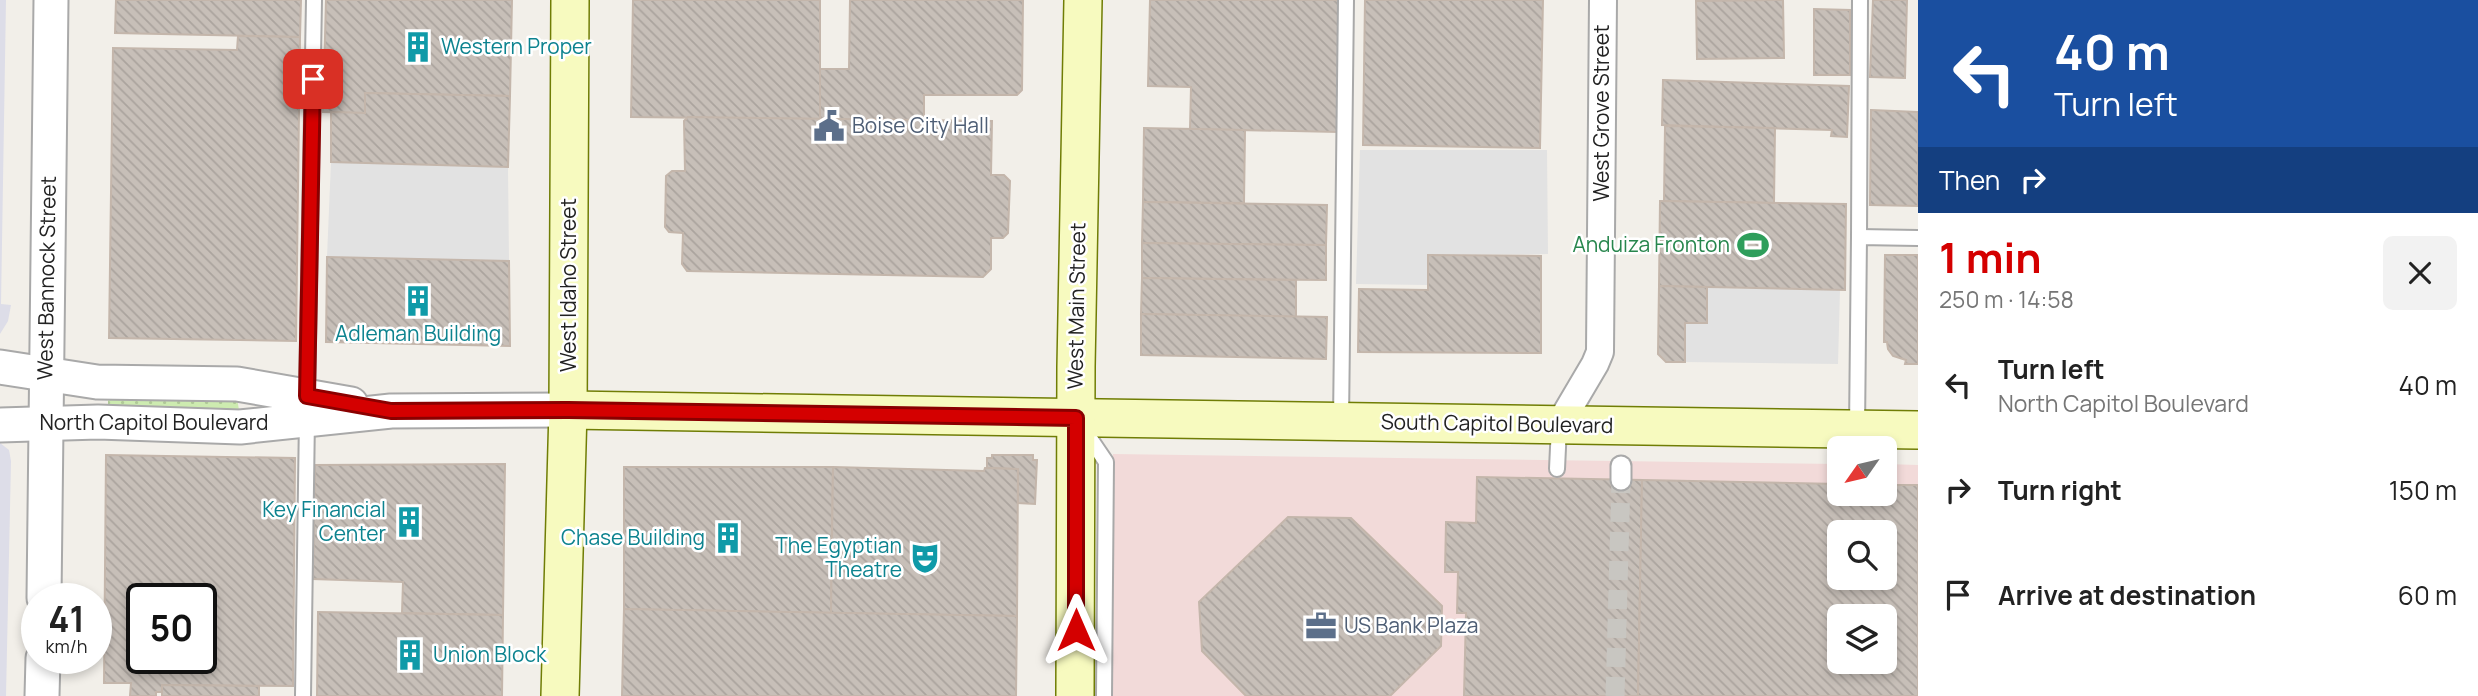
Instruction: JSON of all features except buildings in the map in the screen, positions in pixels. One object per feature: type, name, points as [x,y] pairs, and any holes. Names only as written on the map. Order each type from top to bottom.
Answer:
[{"type":"main road","name":"West Idaho Street","points":[[560,696],[568,410],[570,0]]},
{"type":"main road","name":"West Main Street","points":[[1075,696],[1076,418],[1083,0]]},
{"type":"main road","name":"North Capitol Boulevard","points":[[568,410],[1076,418]]},
{"type":"main road","name":"South Capitol Boulevard","points":[[1076,418],[1918,430]]},
{"type":"street","name":"West Bannock Street","points":[[44,583],[51,0]]},
{"type":"street","name":"West Grove Street","points":[[1559,425],[1600,352],[1603,0]]},
{"type":"street","name":"North Capitol Boulevard","points":[[0,367],[97,382],[237,384],[307,408],[391,411],[568,410]]},
{"type":"street","name":"North Capitol Boulevard","points":[[0,425],[98,422],[240,427],[307,408]]},
{"type":"street","points":[[42,696],[43,674]]},
{"type":"lane","points":[[303,696],[314,0]]},
{"type":"lane","points":[[1341,421],[1346,0]]},
{"type":"lane","points":[[1857,429],[1860,0]]},
{"type":"lane","points":[[1859,237],[1918,238]]},
{"type":"lane","points":[[1076,418],[1106,461],[1104,696]]},
{"type":"lane","points":[[1557,469],[1559,425]]},
{"type":"shaded area","points":[[0,0],[6,0],[1,304],[11,305],[8,321],[0,334]]},
{"type":"shaded area","points":[[1360,150],[1547,150],[1548,254],[1427,255],[1427,285],[1356,284]]},
{"type":"shaded area","points":[[331,162],[508,167],[509,261],[327,257]]},
{"type":"shaded area","points":[[1706,288],[1840,290],[1838,364],[1685,362],[1685,323],[1706,323]]},
{"type":"shaded area","points":[[0,443],[9,450],[11,461],[6,696],[0,696]]},
{"type":"shaded area","points":[[1113,454],[1827,464],[1827,506],[1897,506],[1897,464],[1918,465],[1918,696],[1110,696]]},
{"type":"green space","points":[[108,397],[237,398],[239,410],[108,408]]},
{"type":"tunnel","points":[[1615,696],[1621,480]]},
{"type":"place","name":"Western Proper","points":[[418,47]]},
{"type":"place","name":"Boise City Hall","points":[[829,126]]},
{"type":"place","name":"Anduiza Fronton","points":[[1753,245]]},
{"type":"place","name":"Adleman Building","points":[[418,301]]},
{"type":"place","name":"Key Financial Center","points":[[409,522]]},
{"type":"place","name":"Chase Building","points":[[728,538]]},
{"type":"place","name":"The Egyptian Theatre","points":[[925,558]]},
{"type":"place","name":"US Bank Plaza","points":[[1321,626]]},
{"type":"place","name":"Union Block","points":[[410,655]]},
{"type":"route","points":[[313,79],[307,396],[391,411],[568,410],[1076,418],[1076,630]]}]
